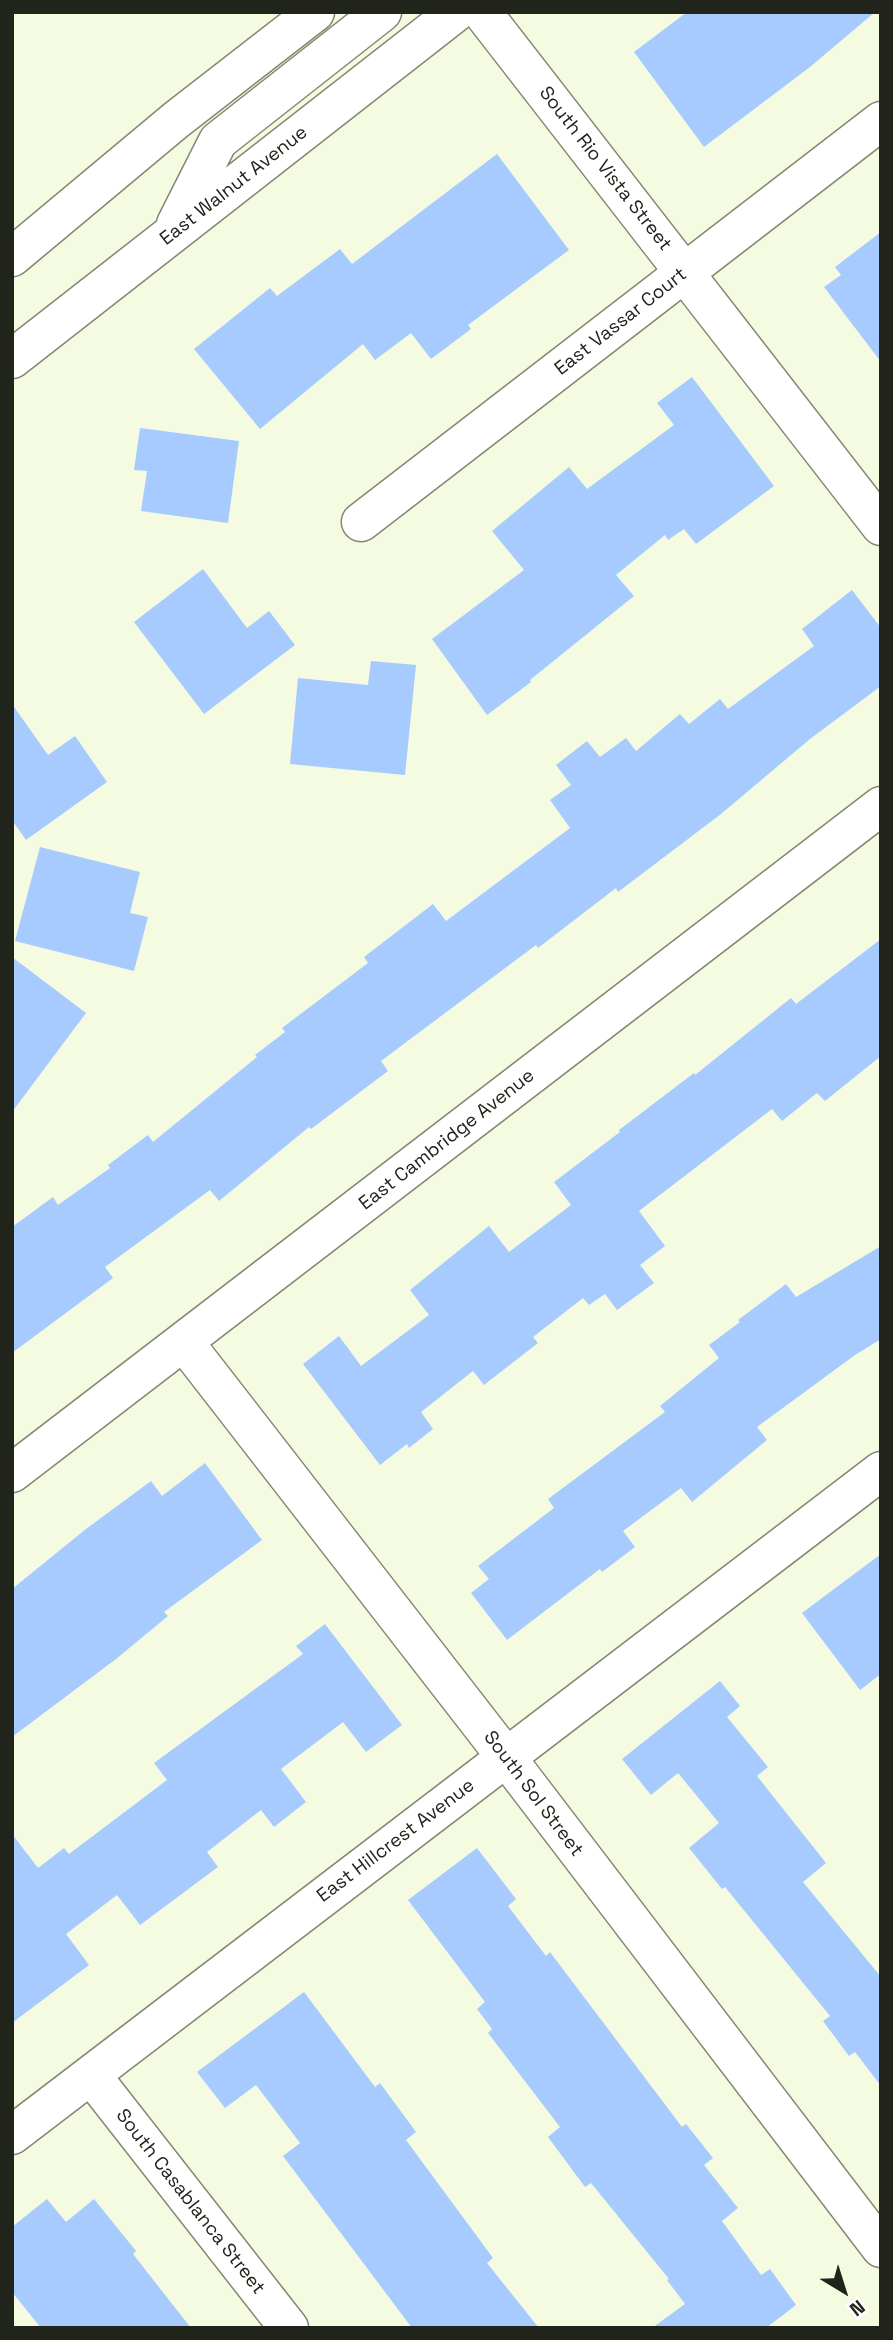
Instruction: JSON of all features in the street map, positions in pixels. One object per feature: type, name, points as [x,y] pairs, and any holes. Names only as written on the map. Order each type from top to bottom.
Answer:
[{"type":"street","points":[[12,257],[176,120],[315,12]]},
{"type":"street","points":[[171,235],[218,141],[382,12]]},
{"type":"street","name":"East Walnut Avenue","points":[[12,359],[456,12]]},
{"type":"street","name":"South Rio Vista Street","points":[[482,12],[881,526]]},
{"type":"street","name":"East Vassar Court","points":[[361,522],[881,121]]},
{"type":"street","name":"East Cambridge Avenue","points":[[12,1473],[881,806]]},
{"type":"street","name":"South Sol Street","points":[[184,1342],[881,2248]]},
{"type":"street","name":"East Hillcrest Avenue","points":[[12,2135],[881,1471]]},
{"type":"street","name":"South Casablanca Street","points":[[91,2076],[289,2328]]},
{"type":"building","points":[[687,12],[875,12],[810,67],[704,147],[634,52]]},
{"type":"building","points":[[497,154],[569,250],[468,325],[471,329],[431,359],[411,333],[375,360],[363,344],[260,429],[194,349],[270,288],[277,296],[340,249],[352,264]]},
{"type":"building","points":[[881,232],[881,362],[824,287],[841,275],[835,267]]},
{"type":"building","points":[[692,377],[774,486],[696,544],[684,529],[668,540],[665,535],[616,575],[634,596],[487,715],[432,639],[524,570],[492,531],[569,467],[587,489],[674,425],[657,403]]},
{"type":"building","points":[[140,428],[239,441],[228,523],[141,511],[147,471],[134,470]]},
{"type":"building","points":[[203,569],[247,628],[269,611],[295,645],[204,714],[134,622]]},
{"type":"building","points":[[852,590],[881,628],[881,686],[810,739],[721,814],[618,892],[616,888],[381,1061],[388,1071],[311,1129],[309,1127],[219,1201],[210,1190],[105,1267],[113,1278],[12,1353],[12,1227],[53,1197],[58,1205],[110,1168],[108,1165],[148,1135],[153,1142],[257,1057],[255,1055],[285,1032],[282,1028],[368,963],[364,957],[433,904],[446,921],[570,828],[550,800],[571,785],[556,765],[587,741],[600,757],[626,738],[636,751],[680,714],[689,724],[720,699],[728,709],[814,646],[802,629]]},
{"type":"building","points":[[371,661],[416,665],[405,775],[290,764],[298,678],[368,685]]},
{"type":"building","points":[[12,704],[48,755],[75,736],[107,782],[26,840],[12,820]]},
{"type":"building","points":[[40,847],[140,872],[130,913],[148,917],[134,971],[15,941]]},
{"type":"building","points":[[881,939],[881,1056],[825,1101],[817,1093],[782,1121],[772,1109],[639,1211],[665,1246],[640,1265],[654,1283],[617,1310],[605,1294],[589,1305],[583,1298],[533,1337],[538,1343],[484,1385],[473,1371],[421,1412],[433,1429],[409,1448],[407,1444],[380,1465],[303,1364],[339,1336],[361,1366],[429,1315],[410,1290],[489,1226],[509,1252],[571,1205],[554,1182],[791,998],[796,1004]]},
{"type":"building","points":[[12,957],[86,1013],[12,1112]]},
{"type":"building","points":[[881,1246],[881,1339],[757,1427],[767,1440],[692,1502],[681,1488],[623,1531],[635,1547],[602,1572],[600,1569],[507,1640],[471,1593],[489,1579],[478,1566],[554,1508],[548,1499],[665,1412],[660,1406],[719,1358],[709,1345],[740,1322],[738,1320],[786,1284],[796,1297]]},
{"type":"building","points":[[205,1463],[262,1540],[164,1612],[168,1616],[116,1659],[12,1737],[12,1589],[151,1481],[162,1496]]},
{"type":"building","points":[[881,1554],[881,1674],[860,1690],[802,1613]]},
{"type":"building","points":[[325,1624],[402,1725],[366,1752],[343,1722],[281,1769],[306,1802],[274,1827],[261,1810],[207,1852],[218,1867],[140,1925],[117,1895],[66,1934],[89,1965],[12,2023],[12,1834],[38,1868],[64,1848],[69,1854],[167,1780],[154,1763],[303,1654],[296,1646]]},
{"type":"building","points":[[720,1681],[740,1706],[727,1717],[768,1767],[757,1776],[826,1863],[803,1882],[881,1977],[881,2086],[855,2052],[849,2056],[823,2021],[830,2016],[725,1887],[722,1889],[689,1848],[719,1823],[678,1773],[651,1795],[622,1759]]},
{"type":"building","points":[[477,1848],[516,1899],[508,1906],[546,1956],[550,1952],[682,2127],[686,2124],[713,2158],[704,2165],[738,2208],[722,2221],[761,2275],[770,2269],[796,2305],[766,2328],[652,2328],[685,2304],[667,2280],[669,2279],[591,2183],[585,2187],[548,2137],[560,2127],[488,2033],[492,2029],[477,2009],[485,2002],[408,1900]]},
{"type":"building","points":[[304,1992],[375,2087],[380,2083],[416,2132],[406,2140],[493,2258],[487,2263],[539,2328],[412,2328],[283,2156],[300,2143],[256,2085],[225,2108],[197,2072]]},
{"type":"building","points":[[47,2199],[66,2222],[94,2199],[136,2251],[133,2254],[191,2328],[41,2328],[12,2292],[12,2227]]}]
